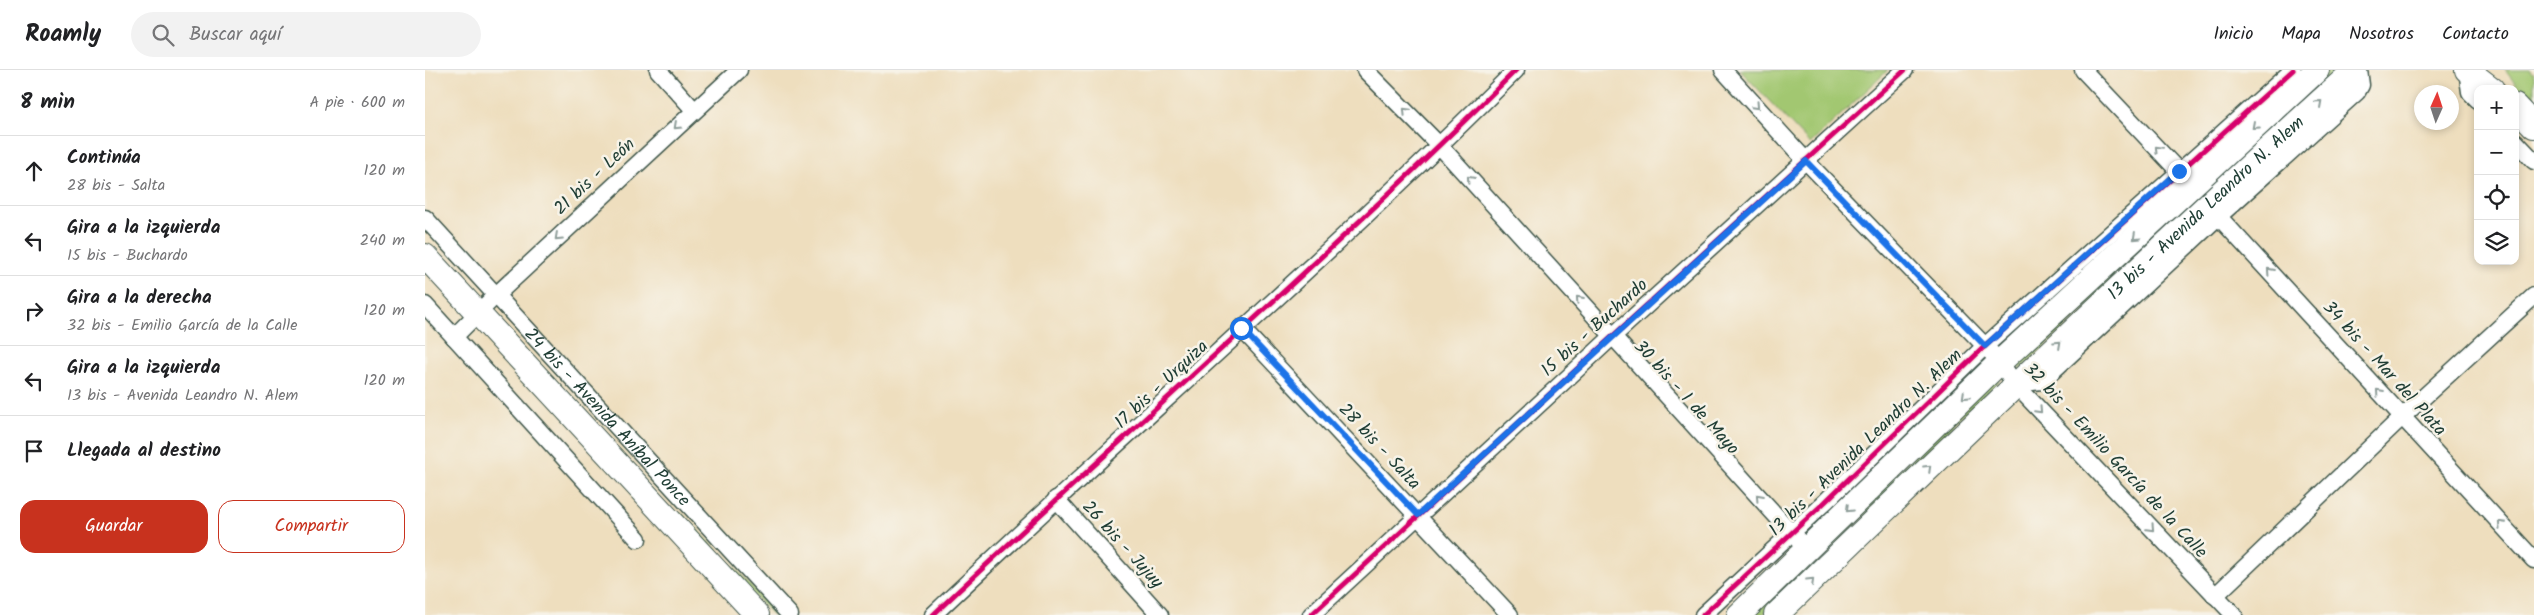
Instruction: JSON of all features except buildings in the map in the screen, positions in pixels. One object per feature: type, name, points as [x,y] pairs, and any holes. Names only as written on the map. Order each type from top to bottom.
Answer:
[{"type":"main road","name":"13 bis - Avenida Leandro N. Alem","points":[[1739,615],[1799,541],[1993,354],[2185,178],[2317,70]]},
{"type":"main road","name":"13 bis - Avenida Leandro N. Alem","points":[[1776,615],[2015,384],[2213,210],[2357,70]]},
{"type":"main road","points":[[2467,70],[2487,85]]},
{"type":"main road","points":[[2494,70],[2503,85]]},
{"type":"main road","points":[[2519,110],[2534,126]]},
{"type":"main road","name":"24 bis - Avenida Aníbal Ponce","points":[[425,256],[757,615]]},
{"type":"street","points":[[658,70],[694,110]]},
{"type":"street","name":"21 bis - León","points":[[454,337],[479,315],[495,296],[739,70]]},
{"type":"street","name":"30 bis - 1 de Mayo","points":[[1365,70],[1440,146],[1799,541]]},
{"type":"street","name":"17 bis - Urquiza","points":[[933,615],[1056,499],[1440,146],[1516,70]]},
{"type":"street","name":"32 bis - Emilio García de la Calle","points":[[1723,70],[1806,161],[1993,354],[2015,384],[2234,615]]},
{"type":"street","name":"15 bis - Buchardo","points":[[1311,615],[1905,70]]},
{"type":"street","points":[[2083,70],[2185,178]]},
{"type":"street","name":"13 bis - Avenida Leandro N. Alem","points":[[2185,178],[2293,70]]},
{"type":"street","points":[[2467,70],[2470,92],[2474,96]]},
{"type":"street","points":[[2519,145],[2534,161]]},
{"type":"street","name":"34 bis - Mar del Plata","points":[[2213,210],[2534,560]]},
{"type":"street","name":"24 bis - Avenida Aníbal Ponce","points":[[425,218],[790,615]]},
{"type":"street","points":[[2215,596],[2402,417],[2534,296]]},
{"type":"street","points":[[425,305],[637,539]]},
{"type":"street","name":"28 bis - Salta","points":[[1241,328],[1418,515],[1509,615]]},
{"type":"street","name":"26 bis - Jujuy","points":[[1056,499],[1160,615]]},
{"type":"street","name":"13 bis - Avenida Leandro N. Alem","points":[[1703,615],[1799,541]]},
{"type":"green space","points":[[1740,70],[1888,70],[1810,144]]},
{"type":"green space","points":[[2329,70],[2341,70],[2020,369],[2017,365],[2058,328],[2076,305]]},
{"type":"green space","points":[[2505,70],[2529,70],[2534,76],[2534,108],[2519,88],[2519,85],[2516,85]]},
{"type":"green space","points":[[1996,378],[1999,381],[1954,422],[1943,439],[1762,615],[1750,615]]},
{"type":"green space","points":[[681,513],[780,615],[773,615],[676,516]]},
{"type":"cycle path","points":[[933,615],[1373,209],[1516,70]]},
{"type":"cycle path","points":[[1311,615],[1905,70]]},
{"type":"cycle path","points":[[1703,615],[1825,502],[1985,346],[2293,70]]},
{"type":"route","points":[[1241,328],[1418,515],[1806,161],[1985,346],[2179,171]]}]
